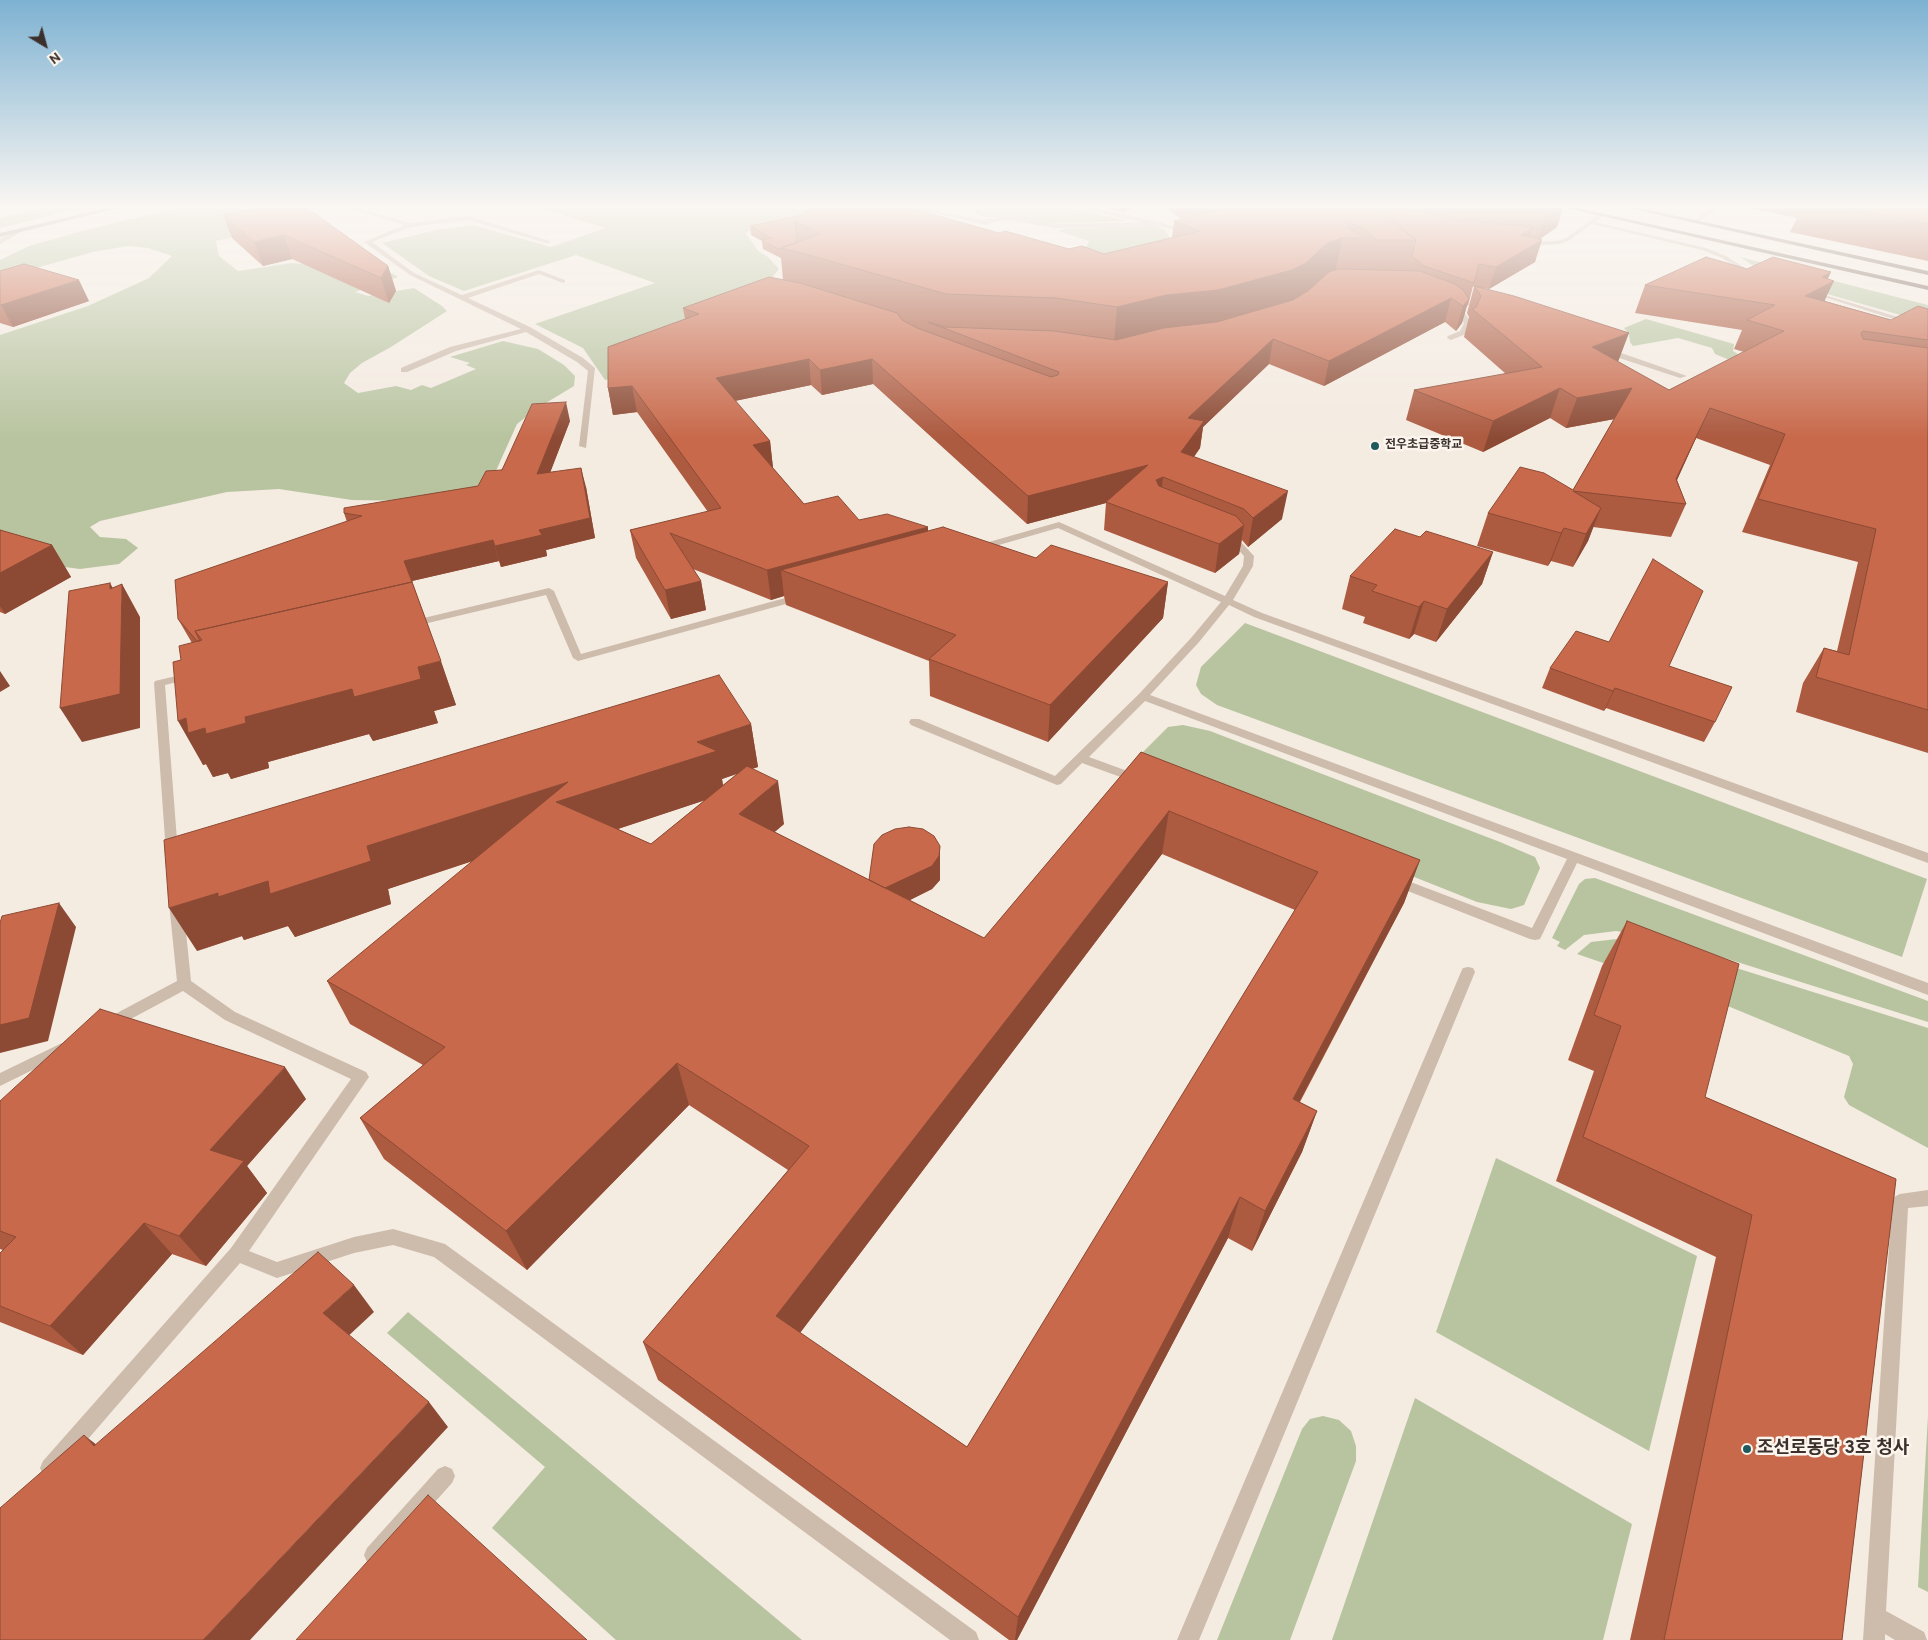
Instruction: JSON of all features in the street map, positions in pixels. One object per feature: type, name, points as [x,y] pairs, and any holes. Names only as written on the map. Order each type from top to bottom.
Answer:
[{"type":"main road","points":[[1912,285],[1928,288]]},
{"type":"street","points":[[434,285],[527,329],[580,360],[592,370],[583,446]]},
{"type":"street","points":[[461,298],[501,285]]},
{"type":"street","points":[[1807,290],[1928,328]]},
{"type":"street","points":[[1443,302],[1462,313],[1468,323],[1463,332],[1451,338]]},
{"type":"street","points":[[1452,306],[1468,309]]},
{"type":"street","points":[[404,370],[453,350],[527,329]]},
{"type":"street","points":[[1594,346],[1683,376]]},
{"type":"street","points":[[963,552],[1059,525],[1276,621],[1928,858]]},
{"type":"street","points":[[915,722],[1057,781],[1143,696],[1195,640],[1227,600],[1248,566],[1249,556],[1235,541],[1218,534]]},
{"type":"street","points":[[397,627],[549,591],[578,658],[809,594]]},
{"type":"street","points":[[173,867],[158,683],[206,672]]},
{"type":"street","points":[[1143,696],[1928,989]]},
{"type":"street","points":[[1081,758],[1146,783]]},
{"type":"street","points":[[1387,877],[1535,935],[1574,856]]},
{"type":"street","points":[[39,1480],[237,1254],[361,1077],[230,1016],[184,984],[175,887]]},
{"type":"street","points":[[1188,1640],[1468,972]]},
{"type":"street","points":[[100,1029],[184,984]]},
{"type":"street","points":[[0,1080],[75,1043]]},
{"type":"street","points":[[1874,1640],[1900,1202],[1928,1198]]},
{"type":"street","points":[[237,1254],[277,1270],[354,1245],[393,1237],[439,1250],[968,1640]]},
{"type":"street","points":[[361,1569],[445,1476]]},
{"type":"street","points":[[1876,1617],[1916,1640]]},
{"type":"green space","points":[[135,285],[376,285],[355,292],[368,296],[414,288],[447,311],[362,363],[350,373],[344,383],[358,393],[396,386],[411,390],[422,385],[431,388],[476,369],[466,365],[470,363],[450,357],[503,341],[538,349],[564,365],[575,376],[574,386],[536,409],[517,424],[490,484],[414,501],[352,500],[279,489],[227,492],[100,521],[90,527],[100,537],[126,539],[138,548],[119,564],[80,569],[50,565],[0,551],[0,335],[88,306]]},
{"type":"green space","points":[[449,285],[484,285],[464,291]]},
{"type":"green space","points":[[651,285],[766,285],[757,296],[625,376],[605,380],[583,348],[535,324]]},
{"type":"green space","points":[[1795,285],[1848,285],[1928,305],[1928,323]]},
{"type":"green space","points":[[1646,319],[1734,344],[1733,351],[1744,358],[1727,359],[1715,354],[1712,348],[1678,338],[1633,346],[1630,342],[1629,334],[1624,328]]},
{"type":"green space","points":[[1245,623],[1927,879],[1902,957],[1217,705],[1201,694],[1196,685],[1201,667]]},
{"type":"green space","points":[[1183,725],[1210,731],[1535,857],[1540,868],[1524,905],[1511,909],[1477,902],[1151,772],[1136,759],[1168,727]]},
{"type":"green space","points":[[1595,878],[1928,1001],[1928,1022],[1664,939],[1616,931],[1584,935],[1565,950],[1557,946],[1560,942],[1552,938],[1579,884],[1585,879]]},
{"type":"green space","points":[[1617,939],[1666,946],[1928,1028],[1928,1148],[1849,1105],[1844,1097],[1853,1064],[1849,1056],[1718,1002],[1577,954],[1591,942]]},
{"type":"green space","points":[[1496,1158],[1697,1256],[1649,1451],[1436,1332]]},
{"type":"green space","points":[[408,1312],[802,1640],[616,1640],[492,1528],[545,1467],[387,1333]]},
{"type":"green space","points":[[1415,1398],[1632,1524],[1603,1640],[1332,1640]]},
{"type":"green space","points":[[1323,1416],[1339,1420],[1351,1431],[1356,1446],[1356,1461],[1290,1640],[1217,1640],[1302,1429],[1310,1419]]},
{"type":"green space","points":[[1928,1416],[1928,1592],[1918,1587]]},
{"type":"building","points":[[0,285],[65,285],[1,305]]},
{"type":"building","points":[[748,285],[805,285],[897,313],[902,320],[917,328],[1051,377],[1058,375],[1059,372],[928,322],[945,327],[1054,331],[1116,340],[1164,328],[1217,322],[1293,300],[1315,285],[1456,285],[1464,291],[1469,299],[1463,306],[1451,298],[1329,361],[1273,339],[1188,418],[1204,421],[1181,452],[1288,491],[1253,518],[1244,509],[1163,477],[1156,480],[1159,486],[1236,516],[1244,525],[1219,544],[1106,502],[1148,465],[1028,496],[872,359],[820,370],[809,359],[716,378],[770,441],[753,445],[804,504],[838,496],[859,520],[887,514],[928,527],[767,570],[670,533],[701,581],[665,590],[630,530],[721,508],[632,386],[608,388],[608,347],[699,314],[683,308]]},
{"type":"building","points":[[913,285],[1238,285],[1218,290],[1166,295],[1117,307],[1056,298],[946,294]]},
{"type":"building","points":[[1645,285],[1827,285],[1805,296],[1891,320],[1918,306],[1928,309],[1928,340],[1863,331],[1861,333],[1863,339],[1928,348],[1928,710],[1816,677],[1824,648],[1849,655],[1876,529],[1758,499],[1785,434],[1710,408],[1676,479],[1686,504],[1573,491],[1601,508],[1586,534],[1564,528],[1561,533],[1488,513],[1520,467],[1544,473],[1573,490],[1632,388],[1577,398],[1560,388],[1493,421],[1414,390],[1542,367],[1472,309],[1476,307],[1481,296],[1474,286],[1514,296],[1629,333],[1592,347],[1669,390],[1784,331],[1747,320],[1775,305]]},
{"type":"building","points":[[566,402],[537,474],[581,468],[590,518],[539,530],[542,535],[495,546],[493,540],[404,561],[412,582],[195,631],[200,641],[197,641],[178,619],[175,580],[362,516],[344,513],[344,508],[478,486],[486,471],[502,470],[532,404]]},
{"type":"building","points":[[943,527],[1036,558],[1051,545],[1168,582],[1050,705],[929,659],[956,635],[781,570]]},
{"type":"building","points":[[1395,529],[1420,537],[1426,531],[1493,552],[1447,609],[1424,601],[1419,607],[1372,591],[1377,585],[1350,576]]},
{"type":"building","points":[[0,530],[52,545],[0,573]]},
{"type":"building","points":[[1653,559],[1703,591],[1669,666],[1732,687],[1715,722],[1615,688],[1613,691],[1550,668],[1576,631],[1609,642]]},
{"type":"building","points":[[412,582],[441,661],[418,667],[421,679],[354,697],[352,689],[245,717],[246,723],[206,734],[205,728],[188,733],[186,718],[178,721],[173,662],[181,660],[179,646],[202,640],[195,631]]},
{"type":"building","points":[[110,583],[110,589],[122,584],[120,694],[60,708],[69,591]]},
{"type":"building","points":[[719,675],[751,724],[697,742],[717,751],[556,802],[651,844],[747,766],[778,781],[739,814],[984,938],[1141,752],[1420,860],[1293,1099],[1317,1111],[1265,1211],[1240,1197],[1018,1617],[643,1342],[809,1146],[677,1063],[506,1231],[360,1118],[445,1047],[327,981],[568,782],[367,846],[371,861],[270,894],[268,881],[218,897],[218,893],[169,908],[164,840]],"holes":[[[1169,811],[1318,872],[967,1447],[776,1316]]]},
{"type":"building","points":[[909,827],[923,829],[934,836],[940,846],[939,856],[932,866],[885,888],[869,880],[874,844],[882,835],[895,829]]},
{"type":"building","points":[[59,903],[29,1018],[0,1025],[0,923],[2,916]]},
{"type":"building","name":"조선로동당 3호 청사","points":[[1627,921],[1739,964],[1705,1097],[1896,1179],[1842,1640],[1664,1640],[1752,1215],[1583,1137],[1621,1026],[1594,1015]]},
{"type":"building","points":[[100,1009],[285,1067],[210,1150],[244,1161],[179,1236],[144,1223],[50,1326],[0,1306],[0,1253],[16,1237],[0,1231],[0,1101]]},
{"type":"building","points":[[318,1252],[354,1285],[323,1313],[429,1402],[203,1640],[0,1640],[0,1508],[84,1435],[94,1446]]},
{"type":"building","points":[[428,1495],[587,1640],[296,1640]]},
{"type":"place","name":"전우초급중학교","points":[[1375,446]]},
{"type":"place","name":"조선로동당 3호 청사","points":[[1747,1449]]}]
